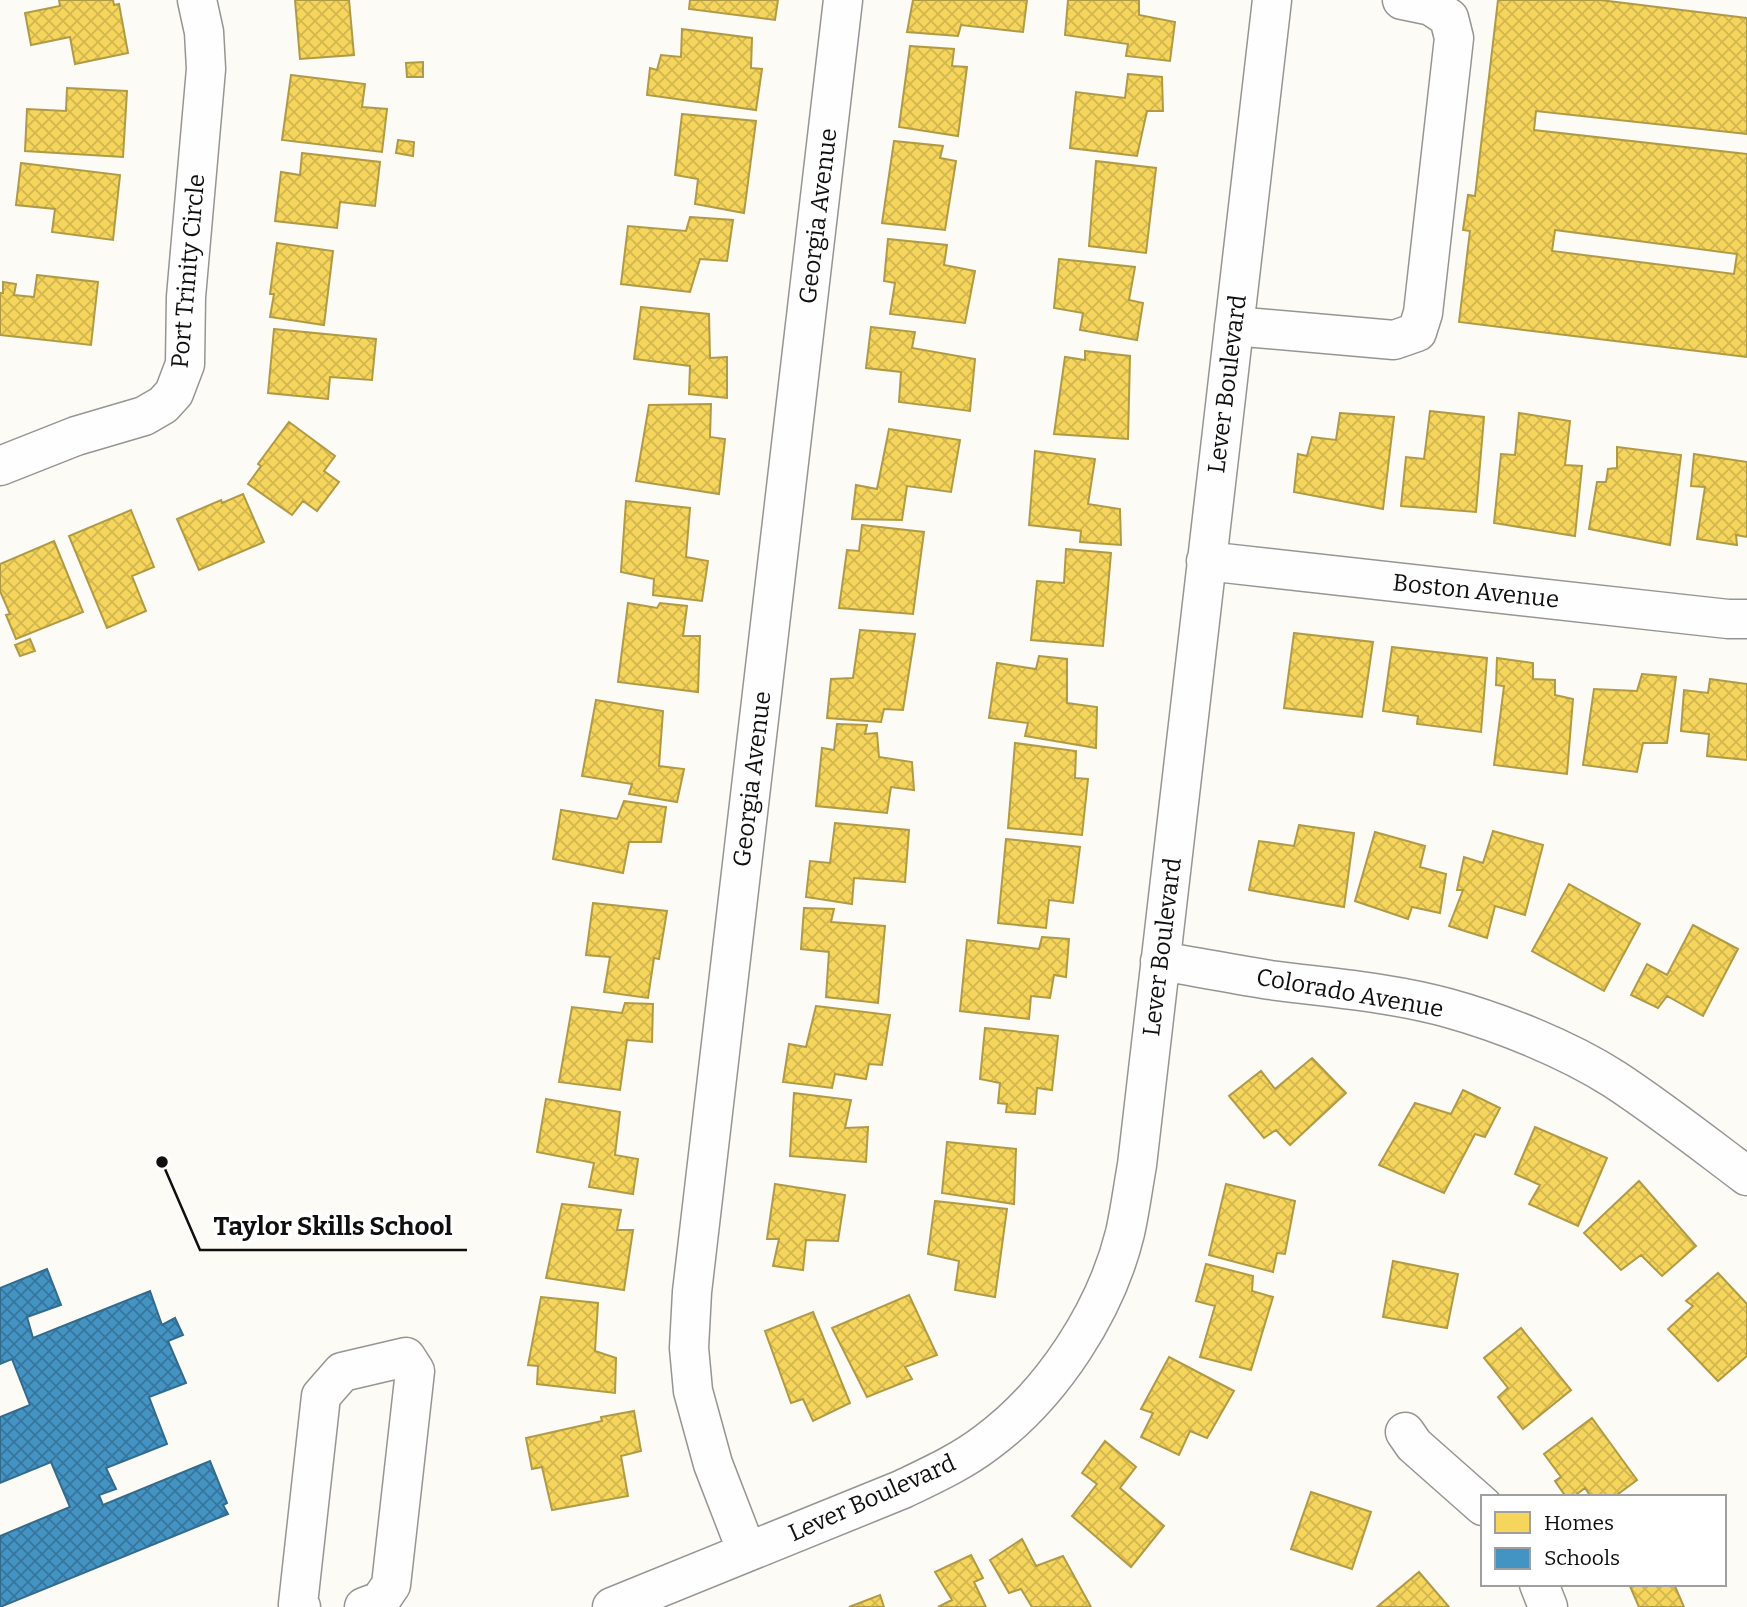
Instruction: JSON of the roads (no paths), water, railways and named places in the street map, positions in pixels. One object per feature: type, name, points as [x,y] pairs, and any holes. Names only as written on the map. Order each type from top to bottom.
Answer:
[{"type":"street","name":"Port Trinity Circle","points":[[0,466],[76,436],[144,416],[163,405],[174,393],[185,364],[186,297],[206,69],[204,32],[197,0]]},
{"type":"street","name":"Georgia Avenue","points":[[747,1552],[713,1464],[693,1391],[689,1348],[692,1292],[843,0]]},
{"type":"street","name":"Lever Boulevard","points":[[612,1607],[904,1489],[950,1466],[987,1442],[1021,1414],[1072,1351],[1107,1287],[1125,1233],[1137,1165],[1272,0]]},
{"type":"street","points":[[1234,326],[1394,340],[1417,332],[1423,313],[1454,38],[1450,18],[1431,6],[1402,0]]},
{"type":"street","name":"Boston Avenue","points":[[1206,561],[1747,619]]},
{"type":"street","name":"Colorado Avenue","points":[[1160,961],[1374,993],[1448,1008],[1507,1028],[1611,1077],[1656,1107],[1747,1176]]},
{"type":"street","points":[[301,1607],[298,1605],[321,1396],[342,1372],[406,1357],[415,1371],[391,1585],[380,1601],[364,1607]]},
{"type":"street","points":[[1405,1432],[1414,1445],[1481,1504]]},
{"type":"street","points":[[1540,1586],[1548,1607]]},
{"type":"place","name":"Taylor Skills School","points":[[162,1162]]}]
